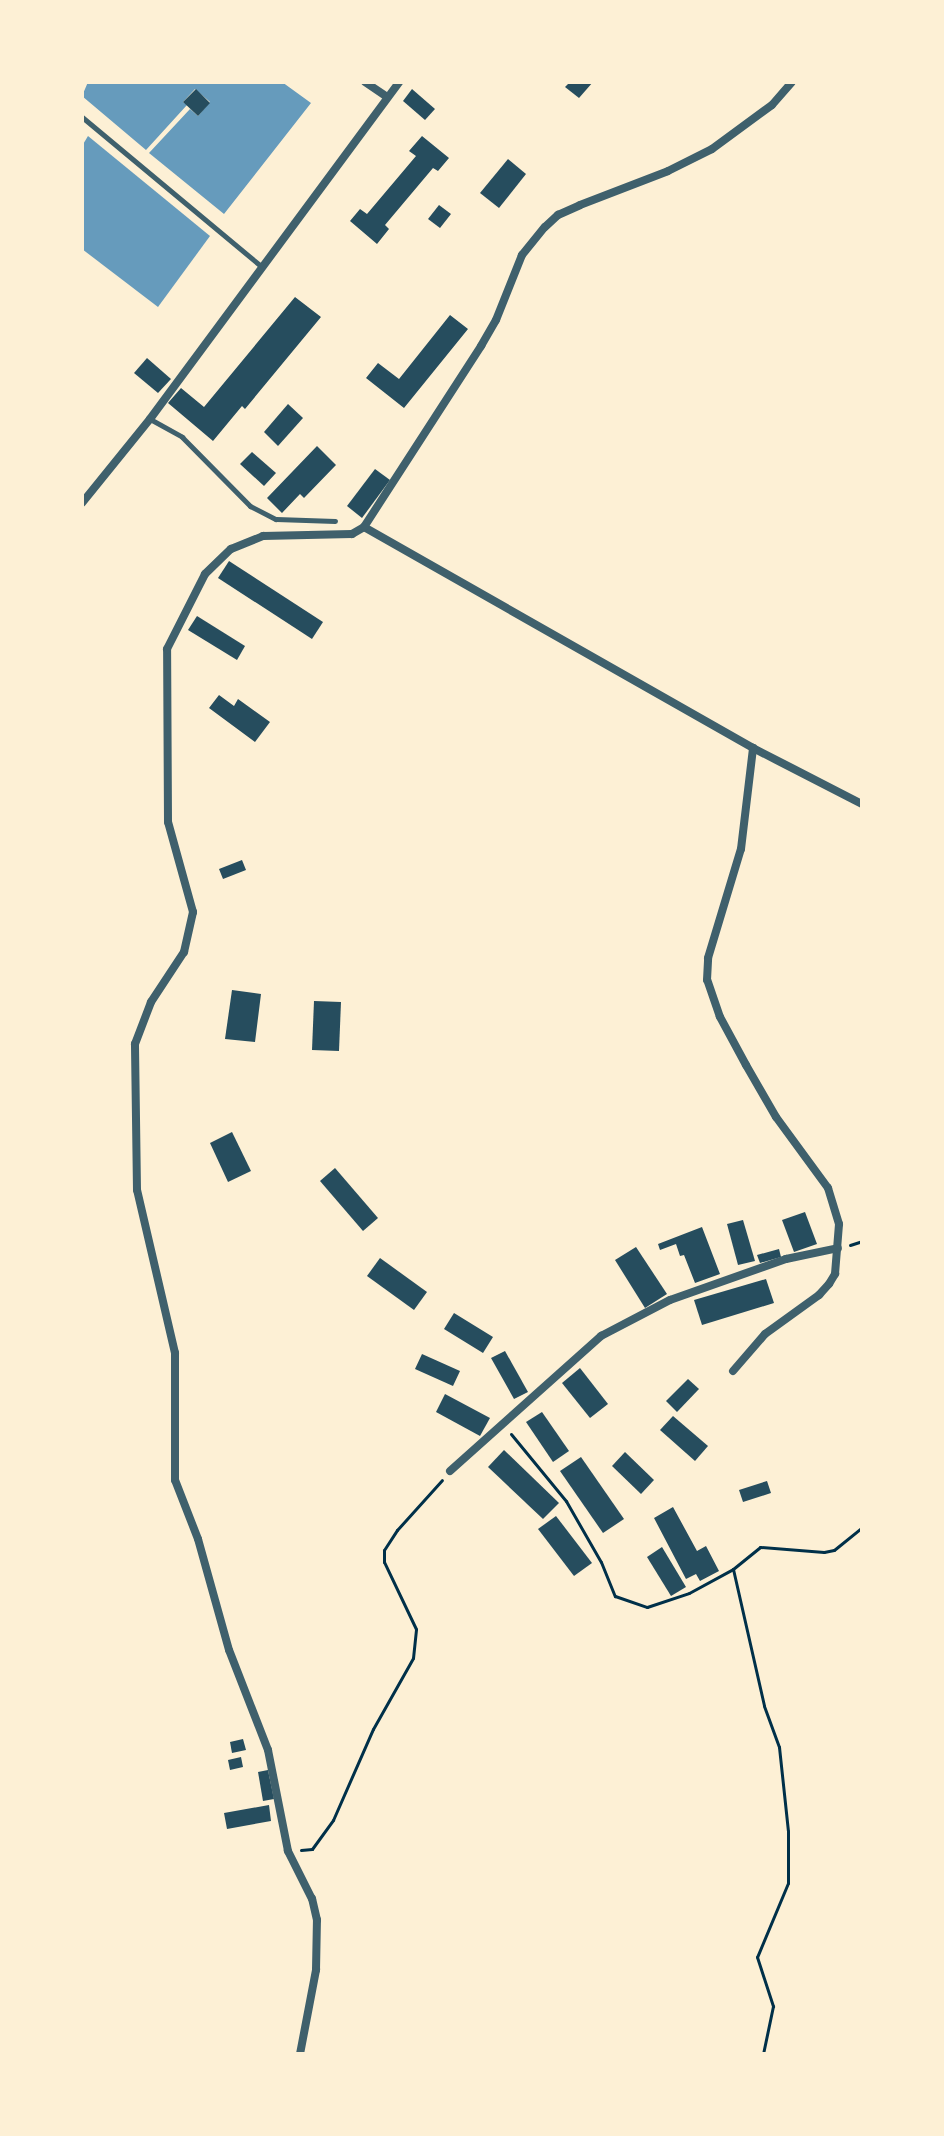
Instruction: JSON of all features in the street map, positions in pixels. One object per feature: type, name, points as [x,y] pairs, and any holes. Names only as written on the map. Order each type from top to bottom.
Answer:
[{"type":"street","points":[[365,82],[387,97]]},
{"type":"street","points":[[82,503],[150,419],[399,82]]},
{"type":"street","points":[[300,2054],[319,1943],[312,1899],[288,1851],[268,1750],[229,1650],[198,1539],[175,1480],[175,1353],[137,1190],[134,1057],[141,1021],[184,952],[193,912],[168,822],[165,668],[174,630],[205,574],[231,549],[263,536],[352,534],[364,527],[481,346],[496,320],[522,255],[558,215],[668,171],[712,149],[772,105],[792,82]]},
{"type":"street","points":[[364,527],[753,748],[862,804]]},
{"type":"street","points":[[733,1371],[765,1334],[819,1295],[835,1274],[839,1224],[828,1188],[776,1117],[753,1078],[720,1017],[707,980],[708,958],[741,849],[753,748]]},
{"type":"street","points":[[450,1471],[601,1336],[670,1300],[786,1259],[838,1248]]},
{"type":"lane","points":[[82,117],[262,267]]},
{"type":"lane","points":[[150,419],[182,437],[226,486],[263,514],[276,519],[335,521]]},
{"type":"path","points":[[503,1424],[566,1501],[615,1596],[647,1607],[689,1593],[733,1569],[760,1547],[783,1546],[812,1554],[834,1550],[862,1527]]},
{"type":"path","points":[[288,1851],[312,1849],[323,1838],[345,1797],[373,1729],[413,1658],[416,1629],[384,1562],[384,1550],[397,1530],[450,1471]]},
{"type":"path","points":[[733,1569],[764,1706],[779,1747],[788,1831],[788,1883],[757,1957],[773,2006],[763,2054]]},
{"type":"water","points":[[88,82],[282,82],[311,103],[224,214],[149,153],[190,109],[198,116],[210,102],[195,89],[183,102],[187,105],[146,150],[82,96]]},
{"type":"water","points":[[88,136],[210,236],[158,307],[82,249],[82,146]]},
{"type":"building","points":[[570,82],[593,82],[579,98],[565,87]]},
{"type":"building","points":[[196,89],[210,103],[198,116],[183,102]]},
{"type":"building","points":[[412,89],[435,109],[425,120],[403,101]]},
{"type":"building","points":[[422,136],[449,158],[438,171],[433,168],[385,225],[389,229],[377,244],[350,221],[360,209],[367,214],[416,156],[409,151]]},
{"type":"building","points":[[508,159],[526,174],[499,208],[480,193]]},
{"type":"building","points":[[439,205],[451,214],[440,228],[428,219]]},
{"type":"building","points":[[295,297],[321,317],[245,409],[242,406],[213,441],[168,403],[181,388],[204,407]]},
{"type":"building","points":[[450,315],[468,329],[404,408],[366,378],[378,363],[399,379]]},
{"type":"building","points":[[147,358],[171,379],[158,393],[134,373]]},
{"type":"building","points":[[288,404],[303,418],[278,446],[264,432]]},
{"type":"building","points":[[317,446],[336,465],[304,498],[300,494],[282,513],[267,498]]},
{"type":"building","points":[[252,452],[276,473],[264,486],[240,464]]},
{"type":"building","points":[[375,469],[390,480],[362,518],[347,506]]},
{"type":"building","points":[[229,561],[323,622],[312,639],[218,578]]},
{"type":"building","points":[[197,616],[245,646],[237,660],[188,630]]},
{"type":"building","points":[[219,695],[234,706],[238,699],[270,722],[255,742],[209,708]]},
{"type":"building","points":[[242,860],[246,870],[223,879],[219,869]]},
{"type":"building","points":[[232,990],[261,994],[255,1042],[225,1039]]},
{"type":"building","points":[[314,1001],[341,1002],[339,1051],[312,1050]]},
{"type":"building","points":[[232,1132],[251,1171],[228,1182],[210,1143]]},
{"type":"building","points":[[335,1168],[378,1218],[363,1231],[320,1181]]},
{"type":"building","points":[[805,1212],[817,1244],[794,1252],[782,1220]]},
{"type":"building","points":[[743,1220],[755,1261],[738,1265],[727,1224]]},
{"type":"building","points":[[702,1227],[720,1274],[695,1283],[676,1244],[660,1250],[658,1244]]},
{"type":"building","points":[[636,1247],[667,1294],[645,1308],[615,1260]]},
{"type":"building","points":[[779,1249],[781,1257],[760,1263],[757,1255]]},
{"type":"building","points":[[380,1258],[427,1292],[414,1310],[367,1276]]},
{"type":"building","points":[[766,1279],[774,1303],[702,1325],[694,1300]]},
{"type":"building","points":[[454,1313],[493,1337],[483,1353],[444,1329]]},
{"type":"building","points":[[505,1351],[528,1392],[514,1399],[491,1358]]},
{"type":"building","points":[[422,1354],[460,1371],[453,1386],[415,1369]]},
{"type":"building","points":[[580,1368],[608,1404],[590,1418],[562,1383]]},
{"type":"building","points":[[688,1379],[699,1389],[677,1412],[666,1401]]},
{"type":"building","points":[[445,1394],[490,1418],[480,1436],[436,1412]]},
{"type":"building","points":[[542,1412],[569,1451],[553,1462],[526,1422]]},
{"type":"building","points":[[673,1416],[708,1446],[695,1461],[660,1430]]},
{"type":"building","points":[[504,1450],[559,1503],[543,1519],[488,1467]]},
{"type":"building","points":[[625,1452],[654,1480],[641,1494],[612,1466]]},
{"type":"building","points":[[581,1457],[624,1519],[603,1533],[560,1471]]},
{"type":"building","points":[[767,1481],[771,1493],[743,1502],[739,1490]]},
{"type":"building","points":[[673,1507],[697,1551],[706,1546],[719,1571],[700,1581],[696,1574],[686,1579],[654,1518]]},
{"type":"building","points":[[556,1516],[592,1563],[574,1576],[538,1529]]},
{"type":"building","points":[[662,1547],[686,1587],[671,1596],[647,1557]]},
{"type":"building","points":[[243,1739],[246,1750],[232,1753],[230,1742]]},
{"type":"building","points":[[241,1757],[243,1767],[230,1770],[228,1760]]},
{"type":"building","points":[[268,1770],[274,1799],[263,1801],[258,1772]]},
{"type":"building","points":[[269,1805],[271,1821],[227,1829],[224,1813]]}]
